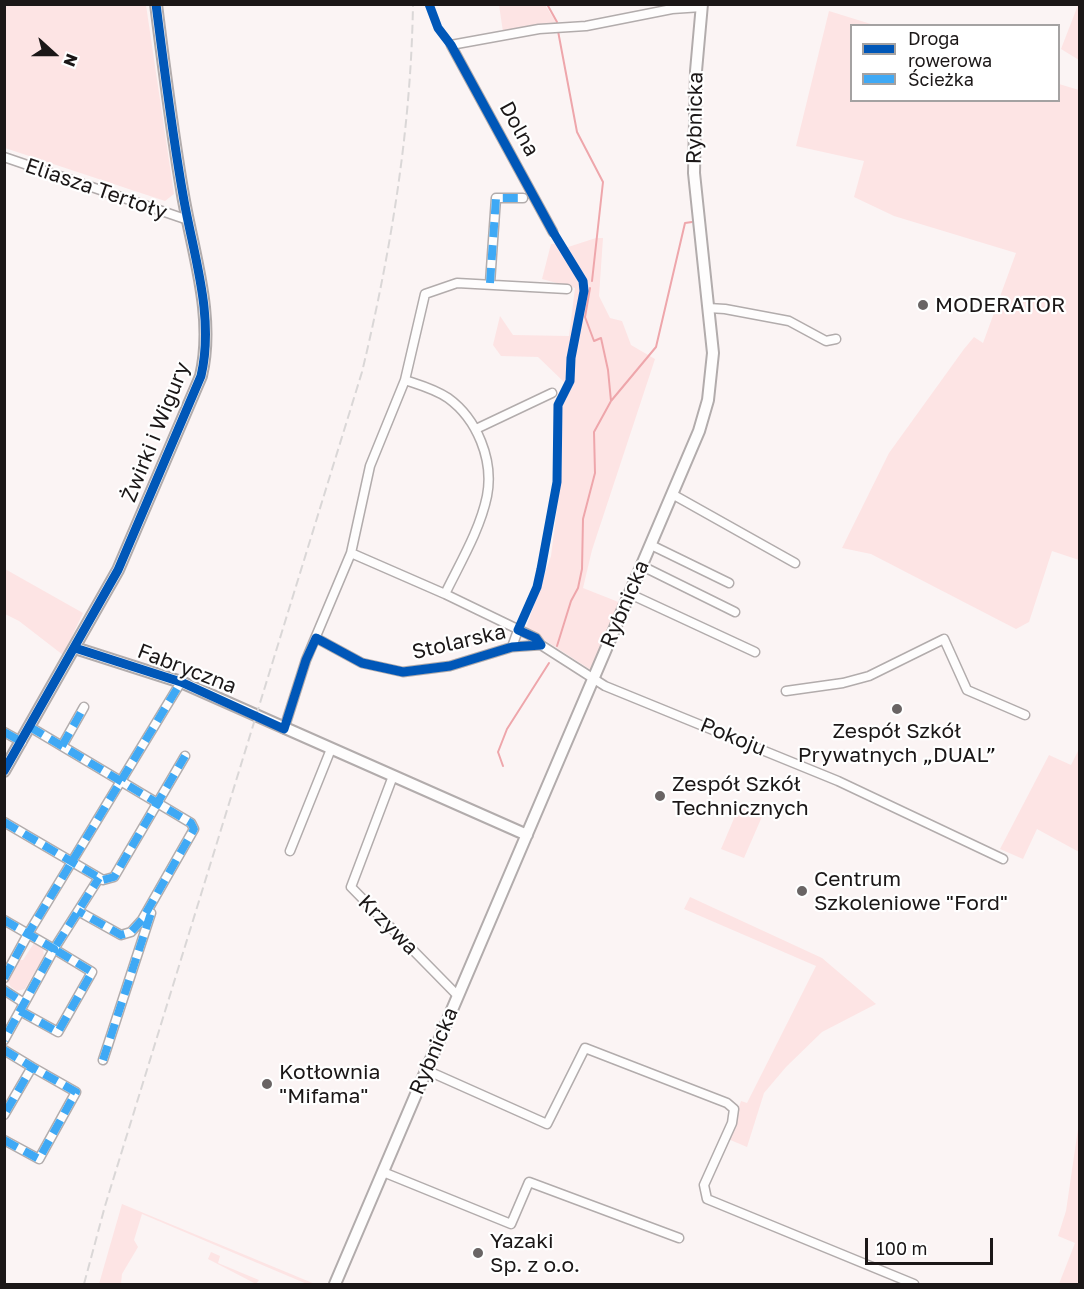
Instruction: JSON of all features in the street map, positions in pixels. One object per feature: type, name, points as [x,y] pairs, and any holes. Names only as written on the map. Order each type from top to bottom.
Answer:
[{"type":"street","name":"Żwirki i Wigury","points":[[4,771],[75,648],[123,558],[201,376],[207,337],[156,4]]},
{"type":"street","name":"Dolna","points":[[553,232],[451,45],[539,29],[586,26],[672,9],[702,6]]},
{"type":"street","name":"Rybnicka","points":[[335,1284],[651,545],[699,431],[708,400],[713,353],[698,215],[693,136],[702,6]]},
{"type":"street","name":"Eliasza Tertoły","points":[[4,158],[188,220]]},
{"type":"street","points":[[490,283],[496,198],[523,198]]},
{"type":"street","points":[[284,729],[306,660],[351,554],[370,466],[405,380],[425,294],[457,282],[567,289]]},
{"type":"street","points":[[708,308],[789,321],[826,341],[836,339]]},
{"type":"street","points":[[405,380],[431,388],[454,403],[476,429],[485,452],[489,486],[487,497],[469,545],[445,594]]},
{"type":"street","points":[[476,429],[552,393]]},
{"type":"street","points":[[672,494],[795,563]]},
{"type":"street","points":[[651,545],[729,583]]},
{"type":"street","name":"Stolarska","points":[[351,554],[445,594],[536,638],[541,645],[593,679]]},
{"type":"street","points":[[642,566],[735,612]]},
{"type":"street","points":[[630,594],[755,652]]},
{"type":"street","points":[[512,647],[518,630]]},
{"type":"street","name":"Stolarska","points":[[316,638],[362,663],[403,672],[450,666],[512,647],[541,645]]},
{"type":"street","points":[[786,691],[843,683],[869,676],[944,639],[967,690],[1025,715]]},
{"type":"street","name":"Fabryczna","points":[[75,648],[181,682],[527,835]]},
{"type":"street","name":"Pokoju","points":[[593,679],[605,686],[838,781],[1003,859]]},
{"type":"street","points":[[4,978],[28,934],[181,682]]},
{"type":"street","points":[[62,746],[84,707]]},
{"type":"street","points":[[30,728],[192,823],[194,829],[142,920],[131,932],[121,935],[78,911]]},
{"type":"street","points":[[4,732],[22,742]]},
{"type":"street","points":[[290,851],[331,749]]},
{"type":"street","points":[[4,822],[103,880],[114,877],[185,756]]},
{"type":"street","name":"Krzywa","points":[[393,776],[351,887],[458,996]]},
{"type":"street","points":[[4,1040],[54,949],[99,878]]},
{"type":"street","points":[[103,1060],[156,896]]},
{"type":"street","points":[[4,920],[92,972],[58,1032],[22,1007],[4,990]]},
{"type":"street","points":[[426,1070],[547,1124],[585,1048],[727,1103],[734,1109],[732,1123],[704,1185],[707,1199],[914,1284]]},
{"type":"street","points":[[4,1050],[76,1092],[39,1159],[4,1140]]},
{"type":"street","points":[[4,1115],[32,1067]]},
{"type":"street","points":[[383,1172],[511,1224],[529,1182],[679,1238]]},
{"type":"shaded area","points":[[5,4],[146,5],[174,194],[165,201],[5,148]]},
{"type":"shaded area","points":[[499,5],[545,5],[558,25],[503,32]]},
{"type":"shaded area","points":[[1078,5],[1080,5],[1079,60],[1061,49]]},
{"type":"shaded area","points":[[829,11],[871,24],[850,24],[850,102],[1060,102],[1060,84],[1079,90],[1079,560],[1052,551],[1029,622],[1016,629],[871,554],[842,548],[889,453],[974,337],[983,343],[1016,253],[894,216],[854,197],[864,161],[796,146]]},
{"type":"shaded area","points":[[603,238],[599,296],[610,318],[622,321],[631,345],[655,359],[592,550],[583,588],[621,603],[594,672],[526,628],[551,556],[562,468],[562,406],[567,398],[564,382],[538,357],[501,356],[493,345],[500,316],[513,335],[569,336],[575,288],[542,279],[551,244],[562,243],[565,248]]},
{"type":"shaded area","points":[[5,569],[83,613],[63,655],[19,621],[5,614]]},
{"type":"shaded area","points":[[1079,749],[1079,852],[1037,829],[1023,859],[1000,849],[1049,755],[1071,765]]},
{"type":"shaded area","points":[[741,802],[764,812],[744,858],[721,849]]},
{"type":"shaded area","points":[[690,897],[822,958],[876,1004],[822,1032],[786,1067],[764,1093],[747,1147],[728,1139],[741,1101],[747,1103],[816,966],[684,909]]},
{"type":"shaded area","points":[[34,943],[43,949],[44,956],[25,989],[17,991],[7,980],[17,960],[23,960]]},
{"type":"shaded area","points":[[1079,1122],[1079,1284],[1059,1284],[1075,1243],[1058,1236],[1066,1211]]},
{"type":"shaded area","points":[[122,1204],[315,1284],[307,1284],[142,1214],[134,1240],[138,1247],[122,1274],[121,1284],[99,1284]]},
{"type":"shaded area","points":[[211,1252],[220,1256],[218,1263],[259,1280],[256,1284],[208,1259]]},
{"type":"waterway","points":[[547,4],[557,22]]},
{"type":"waterway","points":[[558,31],[577,132],[603,182],[592,281]]},
{"type":"waterway","points":[[557,646],[571,601],[578,588],[582,569],[583,519],[595,473],[594,432],[611,401],[656,347],[685,223],[692,222]]},
{"type":"waterway","points":[[590,288],[585,317],[594,341],[601,338],[608,370],[611,401]]},
{"type":"waterway","points":[[503,766],[498,752],[507,729],[549,663]]},
{"type":"railway","points":[[84,1284],[105,1206],[362,372],[382,281],[398,190],[408,97],[413,4]]},
{"type":"marked path","points":[[490,283],[496,198],[523,198]]},
{"type":"marked path","points":[[4,978],[28,934],[181,682]]},
{"type":"marked path","points":[[62,746],[84,707]]},
{"type":"marked path","points":[[30,727],[191,823],[194,829],[142,920],[131,932],[121,935],[78,911]]},
{"type":"marked path","points":[[4,732],[22,742]]},
{"type":"marked path","points":[[4,822],[103,880],[114,877],[185,756]]},
{"type":"marked path","points":[[20,1011],[58,1032],[92,972],[54,949],[99,878]]},
{"type":"marked path","points":[[103,1060],[151,913]]},
{"type":"marked path","points":[[4,920],[54,949],[4,1040]]},
{"type":"marked path","points":[[4,990],[24,1003]]},
{"type":"marked path","points":[[4,1050],[32,1067],[4,1115]]},
{"type":"marked path","points":[[4,1140],[39,1159],[76,1092],[32,1067]]},
{"type":"cycle path","points":[[4,771],[118,570],[201,376],[206,331],[204,308],[179,171],[156,4]]},
{"type":"cycle path","points":[[429,4],[438,28],[451,45],[553,232],[583,281],[584,291],[571,358],[570,381],[558,405],[557,482],[541,569],[537,587],[518,630],[536,638],[541,645]]},
{"type":"cycle path","points":[[75,648],[181,682],[284,729],[306,660],[316,638],[362,663],[403,672],[450,666],[512,647],[541,645]]},
{"type":"place","name":"MODERATOR","points":[[923,305]]},
{"type":"place","name":"Zespół Szkół Prywatnych „DUAL”","points":[[897,709]]},
{"type":"place","name":"Zespół Szkół Technicznych","points":[[660,796]]},
{"type":"place","name":"Centrum Szkoleniowe \"Ford\"","points":[[802,891]]},
{"type":"place","name":"Kotłownia \"Mifama\"","points":[[267,1084]]},
{"type":"place","name":"Yazaki Sp. z o.o.","points":[[478,1253]]}]
